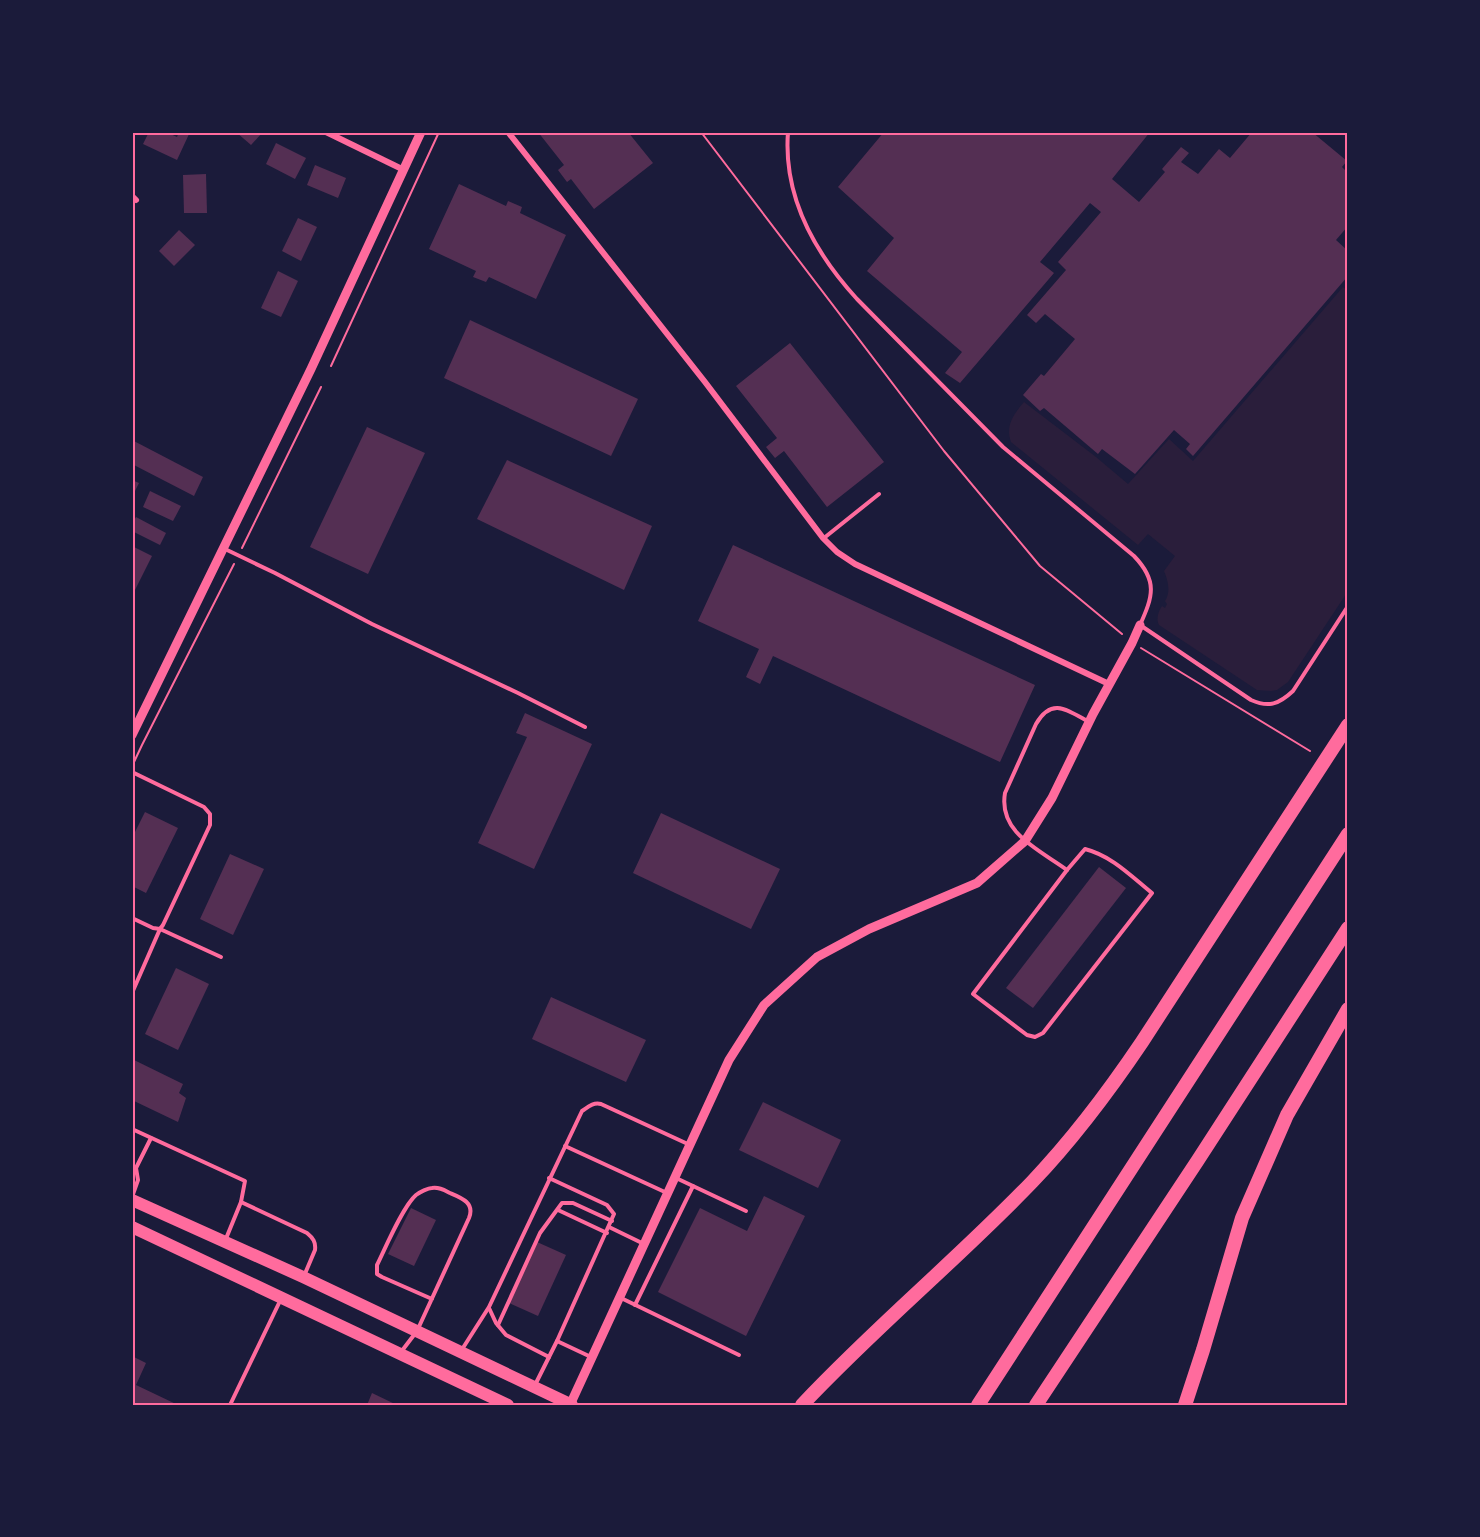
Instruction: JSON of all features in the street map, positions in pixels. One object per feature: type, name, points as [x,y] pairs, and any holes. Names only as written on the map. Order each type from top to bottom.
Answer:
[{"type":"highway","points":[[802,1405],[859,1347],[1023,1190],[1060,1151],[1090,1114],[1142,1042],[1348,725]]},
{"type":"highway","points":[[978,1405],[1348,834]]},
{"type":"highway","points":[[1036,1405],[1348,928]]},
{"type":"highway","points":[[1185,1405],[1242,1218],[1287,1115],[1348,1009]]},
{"type":"main road","points":[[132,1198],[571,1405]]},
{"type":"main road","points":[[132,1227],[508,1405]]},
{"type":"street","points":[[326,132],[404,170]]},
{"type":"street","points":[[132,735],[311,369],[421,132]]},
{"type":"street","points":[[508,132],[705,382],[823,538],[837,552],[855,564],[1109,684]]},
{"type":"street","points":[[571,1405],[729,1060],[764,1005],[817,957],[869,928],[977,883],[1025,841],[1052,798],[1140,625]]},
{"type":"lane","points":[[788,132],[789,162],[797,201],[816,246],[839,279],[1003,447],[1142,565],[1152,590],[1140,625],[1251,700],[1269,705],[1285,698],[1293,691],[1348,606]]},
{"type":"lane","points":[[823,538],[879,494]]},
{"type":"lane","points":[[224,548],[372,624],[585,727]]},
{"type":"lane","points":[[1067,870],[1025,841],[1009,823],[1005,813],[1005,793],[1042,714],[1049,709],[1058,708],[1089,722]]},
{"type":"lane","points":[[132,770],[204,807],[210,814],[210,825],[132,993]]},
{"type":"lane","points":[[1085,849],[1110,859],[1152,893],[1043,1033],[1035,1036],[1027,1035],[973,994],[1067,870],[1085,849]]},
{"type":"lane","points":[[132,918],[221,957]]},
{"type":"lane","points":[[461,1352],[489,1307],[582,1111],[596,1103],[690,1145]]},
{"type":"lane","points":[[132,1129],[245,1181],[241,1202],[224,1242]]},
{"type":"lane","points":[[132,1198],[138,1180],[134,1169],[151,1138]]},
{"type":"lane","points":[[565,1146],[668,1193]]},
{"type":"lane","points":[[675,1177],[746,1211]]},
{"type":"lane","points":[[534,1387],[614,1215],[607,1205],[549,1178]]},
{"type":"lane","points":[[635,1305],[693,1186]]},
{"type":"lane","points":[[399,1353],[417,1331],[432,1299],[471,1213],[471,1207],[465,1200],[440,1188],[430,1188],[415,1196],[403,1214],[377,1265],[377,1274],[432,1299]]},
{"type":"lane","points":[[241,1202],[307,1233],[313,1239],[316,1245],[315,1250],[303,1277]]},
{"type":"lane","points":[[498,1325],[540,1233],[562,1203],[573,1203],[612,1221]]},
{"type":"lane","points":[[558,1210],[607,1233]]},
{"type":"lane","points":[[609,1227],[644,1245]]},
{"type":"lane","points":[[230,1405],[282,1298]]},
{"type":"lane","points":[[620,1298],[739,1355]]},
{"type":"lane","points":[[489,1307],[506,1335],[549,1357]]},
{"type":"lane","points":[[557,1341],[592,1358]]},
{"type":"path","points":[[331,366],[440,132]]},
{"type":"path","points":[[701,132],[944,451],[1040,566],[1123,635]]},
{"type":"path","points":[[244,543],[321,387]]},
{"type":"path","points":[[132,770],[142,745],[228,576]]},
{"type":"path","points":[[1143,650],[1310,751]]},
{"type":"shaded area","points":[[1343,287],[1348,291],[1348,591],[1288,682],[1277,690],[1257,690],[1159,625],[1159,613],[1162,606],[1165,608],[1167,604],[1165,601],[1168,582],[1164,571],[1175,556],[1148,534],[1138,545],[1011,442],[1010,425],[1024,402],[1128,484],[1169,439],[1193,461]]},
{"type":"building","points":[[149,132],[166,132],[177,137],[179,132],[190,132],[177,160],[143,144]]},
{"type":"building","points":[[236,132],[263,132],[251,145]]},
{"type":"building","points":[[538,132],[628,132],[653,163],[594,209],[571,179],[567,182],[558,170],[564,165]]},
{"type":"building","points":[[884,132],[1150,132],[1112,179],[1139,202],[1165,172],[1162,169],[1181,147],[1189,153],[1181,162],[1198,174],[1219,149],[1230,158],[1252,132],[1312,132],[1347,161],[1342,167],[1348,173],[1348,226],[1336,240],[1348,251],[1348,276],[1193,456],[1186,449],[1190,444],[1174,430],[1135,474],[1102,449],[1098,454],[1044,408],[1040,411],[1023,395],[1041,374],[1044,376],[1075,339],[1045,314],[1036,323],[1027,315],[1066,270],[1058,262],[1101,212],[1090,203],[1040,262],[1054,273],[960,383],[945,373],[962,352],[867,271],[894,238],[838,187]]},
{"type":"building","points":[[276,143],[306,158],[295,179],[266,164]]},
{"type":"building","points":[[315,165],[346,178],[338,198],[307,185]]},
{"type":"building","points":[[206,174],[207,213],[184,213],[183,175]]},
{"type":"building","points":[[459,184],[506,206],[508,201],[522,207],[520,213],[566,235],[536,299],[489,277],[486,282],[473,277],[476,271],[429,249]]},
{"type":"building","points":[[298,218],[317,227],[301,261],[282,251]]},
{"type":"building","points":[[179,230],[195,245],[174,266],[159,251]]},
{"type":"building","points":[[278,271],[298,281],[281,317],[261,308]]},
{"type":"building","points":[[470,320],[638,399],[611,456],[444,378]]},
{"type":"building","points":[[790,343],[884,462],[827,507],[784,451],[775,458],[766,447],[777,438],[736,386]]},
{"type":"building","points":[[367,427],[425,453],[368,574],[310,547]]},
{"type":"building","points":[[132,440],[203,477],[194,496],[132,464]]},
{"type":"building","points":[[507,460],[652,526],[624,590],[477,519]]},
{"type":"building","points":[[132,480],[139,483],[132,497]]},
{"type":"building","points":[[150,491],[181,506],[173,521],[143,507]]},
{"type":"building","points":[[136,517],[166,533],[160,545],[132,531],[132,524]]},
{"type":"building","points":[[733,545],[1035,685],[1000,762],[773,656],[760,684],[746,677],[759,649],[698,621]]},
{"type":"building","points":[[132,546],[152,556],[134,592],[132,590]]},
{"type":"building","points":[[525,713],[592,744],[534,869],[478,843],[527,737],[516,733]]},
{"type":"building","points":[[145,812],[178,828],[146,893],[132,886],[132,838]]},
{"type":"building","points":[[661,813],[780,869],[751,929],[633,873]]},
{"type":"building","points":[[230,854],[264,869],[233,935],[200,919]]},
{"type":"building","points":[[1099,867],[1126,888],[1033,1008],[1006,988]]},
{"type":"building","points":[[176,968],[209,984],[178,1050],[145,1034]]},
{"type":"building","points":[[551,997],[646,1040],[626,1082],[532,1039]]},
{"type":"building","points":[[132,1059],[183,1084],[179,1093],[186,1098],[178,1122],[132,1100]]},
{"type":"building","points":[[763,1102],[841,1140],[818,1188],[739,1150]]},
{"type":"building","points":[[764,1196],[805,1216],[746,1336],[658,1292],[700,1208],[747,1231]]},
{"type":"building","points":[[411,1208],[436,1220],[414,1266],[388,1254]]},
{"type":"building","points":[[537,1242],[566,1255],[538,1316],[509,1303]]},
{"type":"building","points":[[132,1356],[146,1363],[136,1385],[178,1405],[132,1405]]},
{"type":"building","points":[[372,1393],[397,1405],[367,1405]]}]
